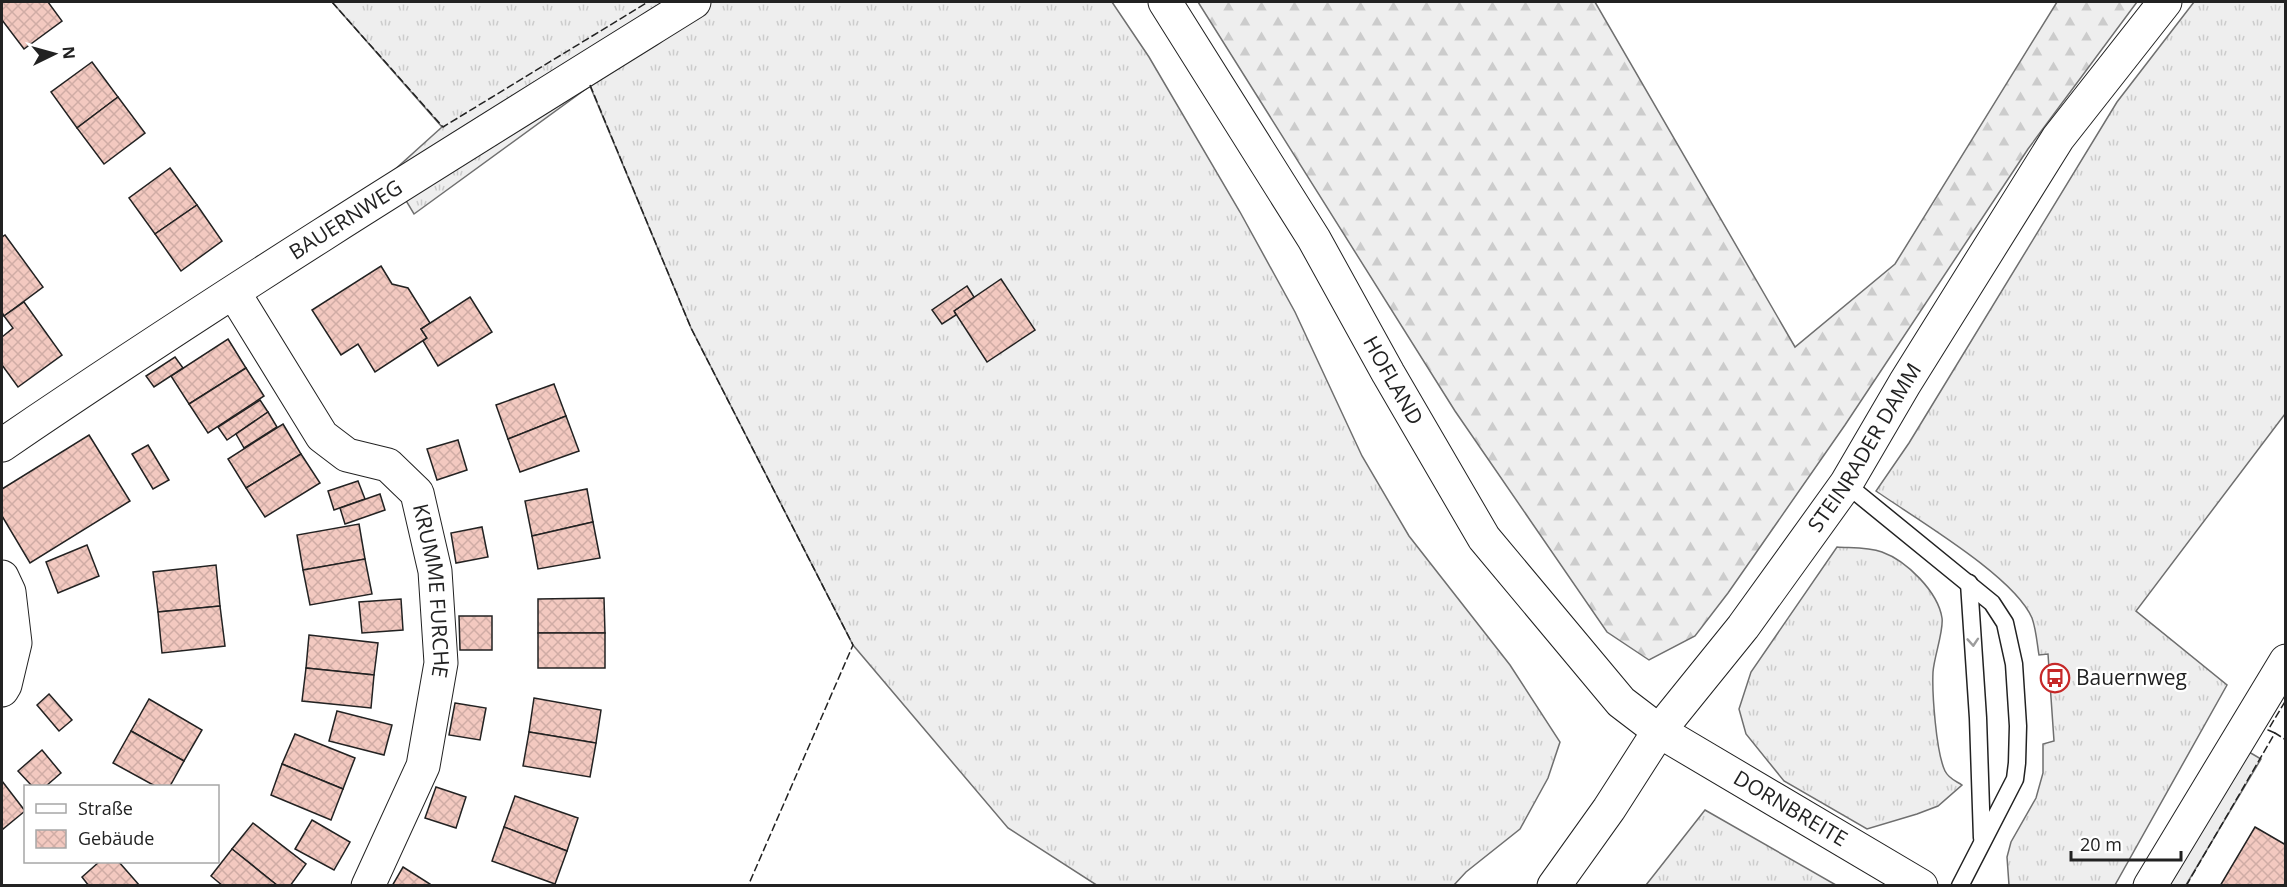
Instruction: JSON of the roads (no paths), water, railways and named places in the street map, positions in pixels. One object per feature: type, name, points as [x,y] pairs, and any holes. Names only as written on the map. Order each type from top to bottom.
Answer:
[{"type":"street","name":"BAUERNWEG","points":[[2,445],[134,355],[234,293],[380,197],[694,2]]},
{"type":"street","name":"HOFLAND","points":[[1165,2],[1314,239],[1388,373],[1484,538],[1621,702],[1659,731]]},
{"type":"street","name":"STEINRADER DAMM","points":[[1554,885],[1609,809],[1659,731],[1743,627],[1846,484],[1905,383],[2058,138],[2165,2]]},
{"type":"street","name":"KRUMME FURCHE","points":[[234,293],[322,436],[347,455],[388,465],[417,493],[435,571],[441,663],[423,766],[368,885]]},
{"type":"street","points":[[2,577],[9,591],[15,643],[2,690]]},
{"type":"street","points":[[2150,885],[2286,661]]},
{"type":"street","name":"DORNBREITE","points":[[1659,731],[1921,885]]},
{"type":"lane","points":[[1846,484],[1992,603],[2005,623],[2014,664],[2019,726],[2019,748],[2014,779],[1960,885]]},
{"type":"lane","points":[[1969,584],[1978,718],[1982,842]]},
{"type":"place","name":"Bauernweg","points":[[2055,678]]}]
